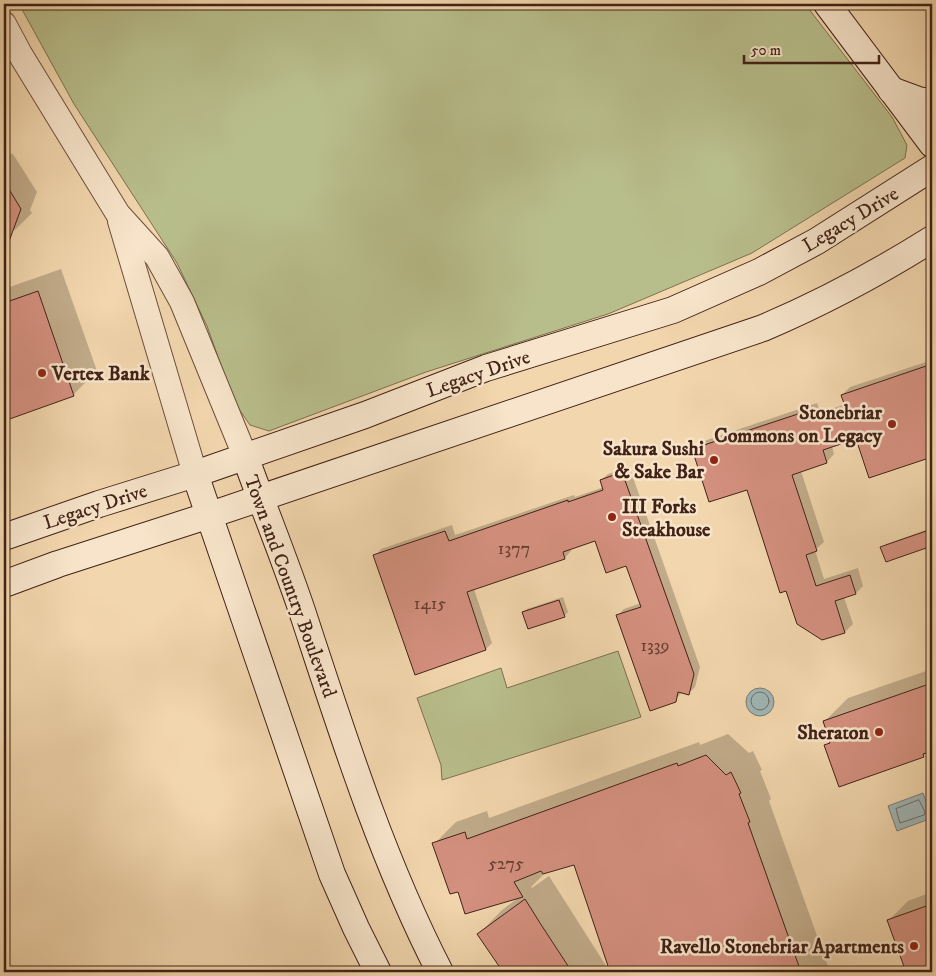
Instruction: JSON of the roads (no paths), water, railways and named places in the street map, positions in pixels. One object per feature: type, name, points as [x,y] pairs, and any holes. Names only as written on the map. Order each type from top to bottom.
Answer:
[{"type":"main road","points":[[827,4],[932,144]]},
{"type":"main road","points":[[890,90],[918,100],[932,102]]},
{"type":"main road","name":"Legacy Drive","points":[[4,537],[365,415],[486,368],[672,310],[759,272],[809,245],[932,168]]},
{"type":"main road","points":[[4,584],[58,564],[210,515],[763,328],[793,315],[869,276],[932,239]]},
{"type":"main road","name":"Town and Country Boulevard","points":[[245,456],[306,622],[376,830],[405,900],[440,972]]},
{"type":"main road","name":"Town and Country Boulevard","points":[[195,474],[332,874],[378,972]]},
{"type":"street","name":"Town and Country Boulevard","points":[[4,24],[20,54],[118,214],[157,256],[182,302],[245,456]]},
{"type":"street","name":"Town and Country Boulevard","points":[[118,214],[195,474]]},
{"type":"water","points":[[760,688],[770,692],[774,702],[770,712],[760,716],[750,712],[746,702],[750,692]]},
{"type":"water","points":[[923,793],[932,818],[897,831],[888,806]]},
{"type":"place","name":"Vertex Bank","points":[[42,373]]},
{"type":"place","name":"Stonebriar Commons on Legacy","points":[[892,424]]},
{"type":"place","name":"Sakura Sushi & Sake Bar","points":[[714,460]]},
{"type":"place","name":"III Forks Steakhouse","points":[[612,517]]},
{"type":"place","name":"Sheraton","points":[[879,732]]},
{"type":"place","name":"Ravello Stonebriar Apartments","points":[[914,946]]}]
